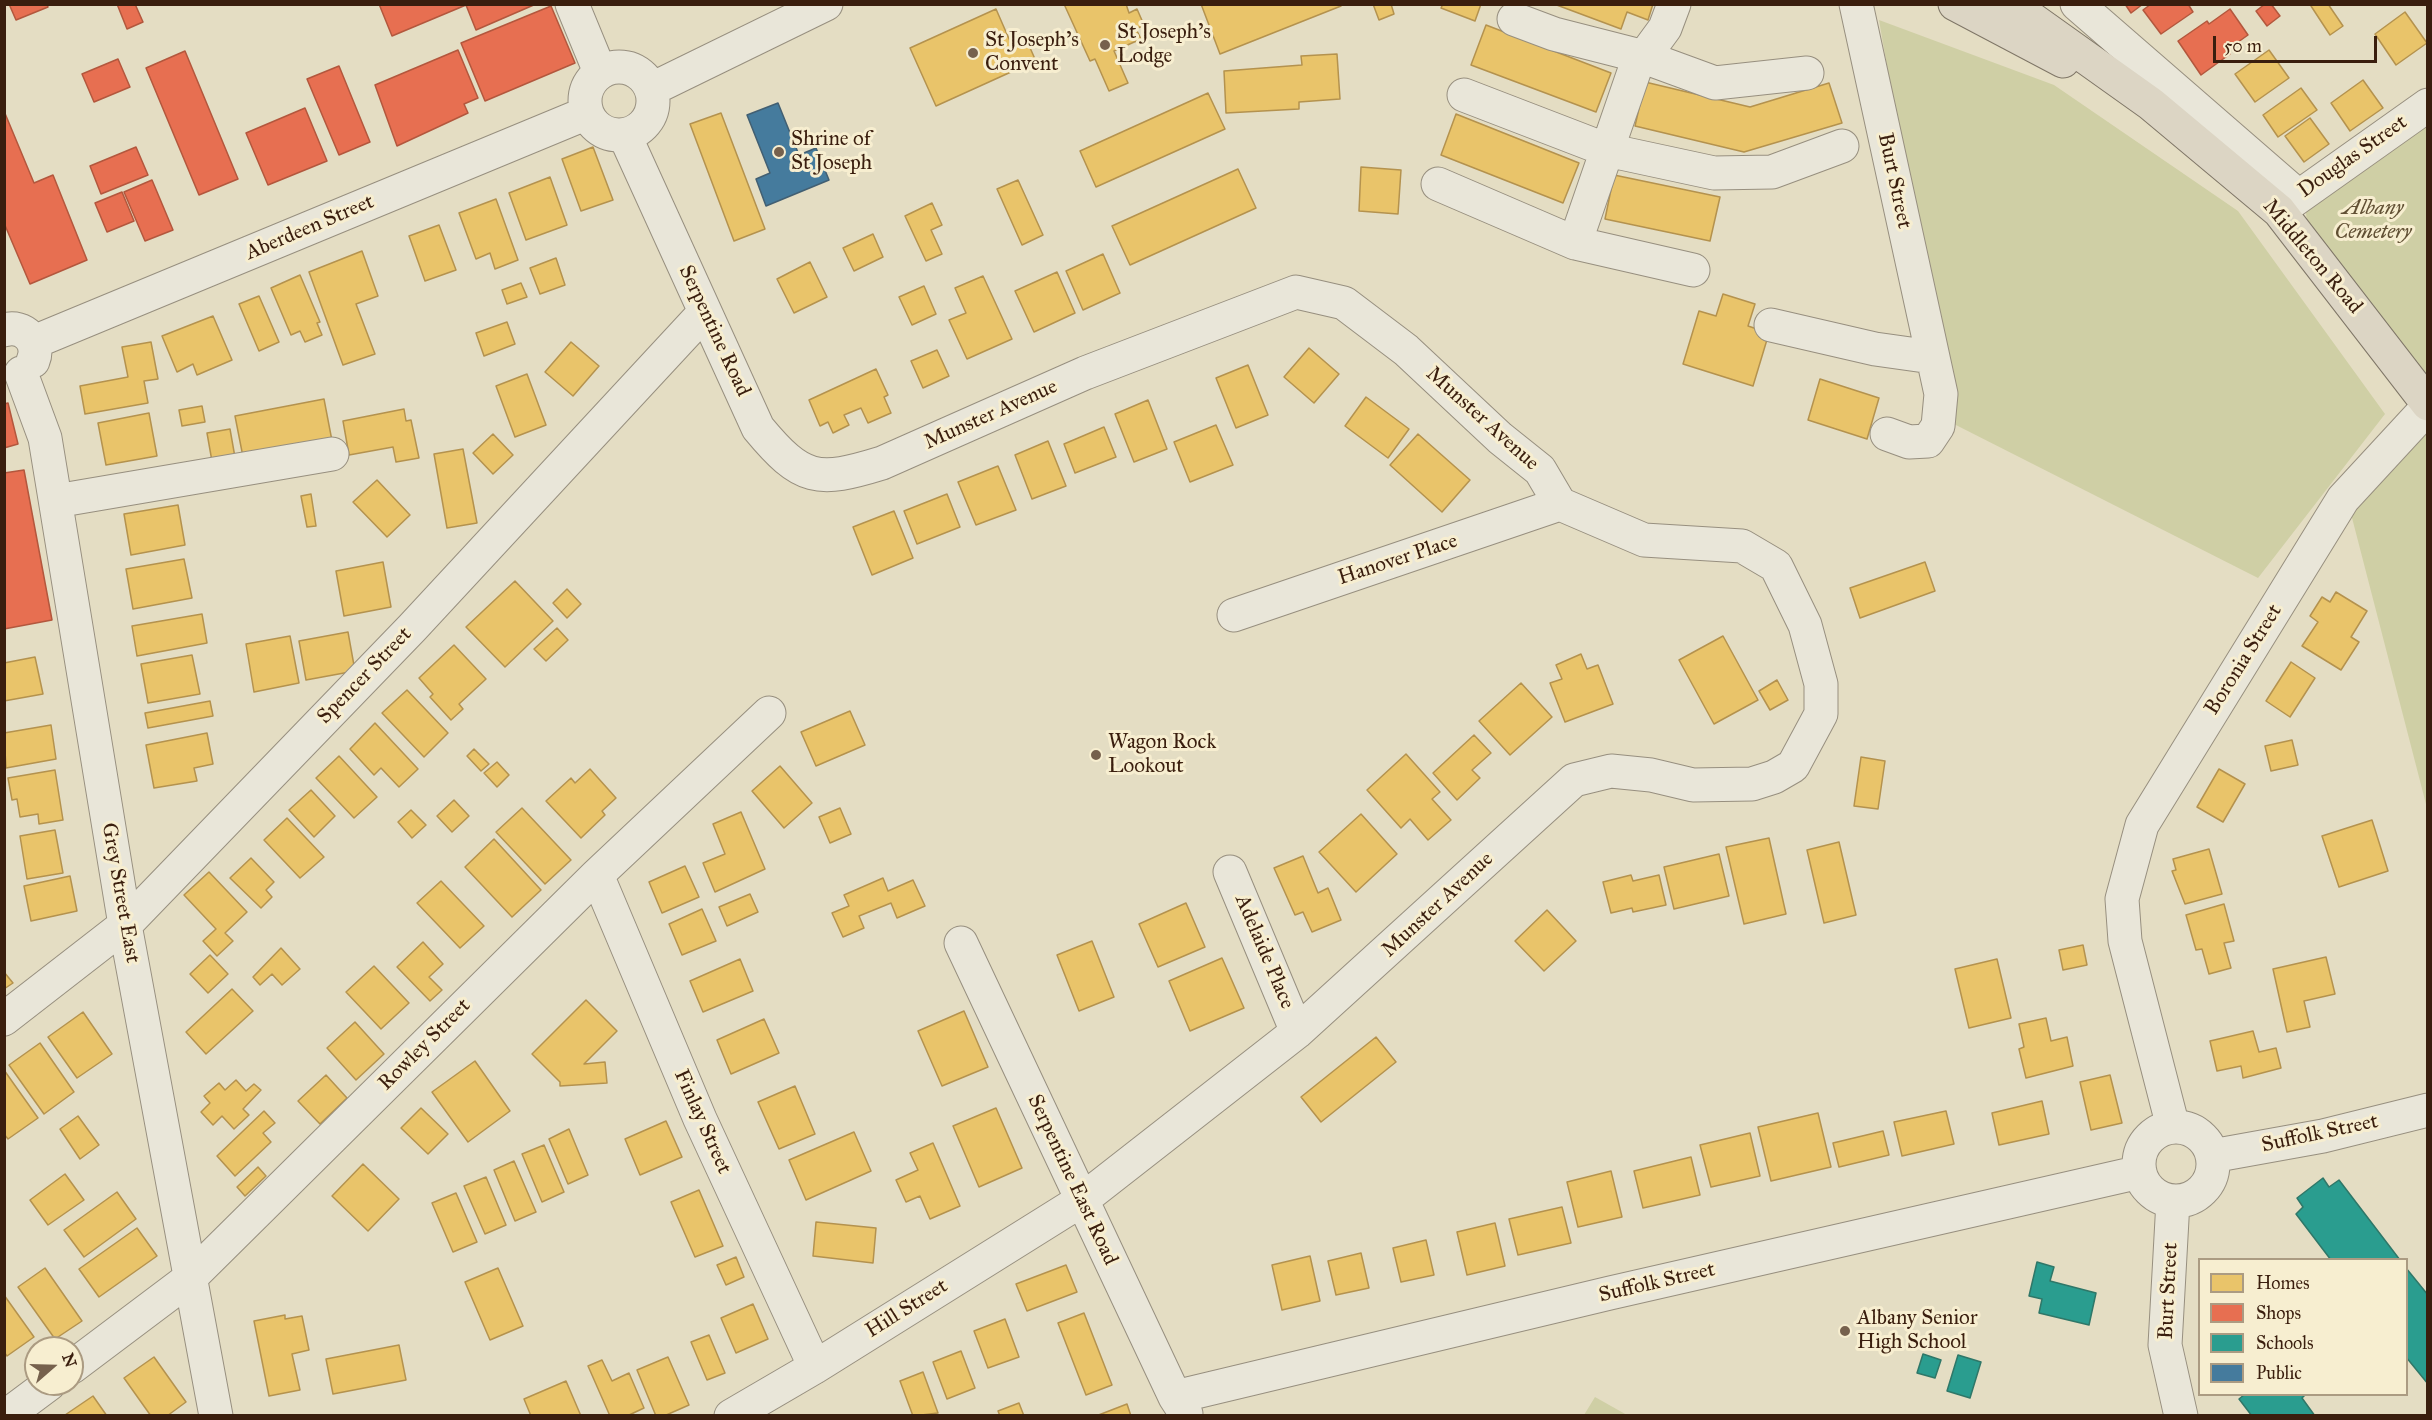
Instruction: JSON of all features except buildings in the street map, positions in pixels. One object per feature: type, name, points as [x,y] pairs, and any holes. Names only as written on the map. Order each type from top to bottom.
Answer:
[{"type":"main road","name":"Middleton Road","points":[[1954,4],[2151,104]]},
{"type":"main road","name":"Middleton Road","points":[[1982,4],[2031,11],[2151,104],[2289,203],[2427,405]]},
{"type":"street","points":[[572,4],[600,72]]},
{"type":"street","points":[[652,89],[826,4]]},
{"type":"street","points":[[1575,243],[1635,69],[1665,28],[1674,4]]},
{"type":"street","name":"Burt Street","points":[[1856,4],[1941,394],[1938,426],[1928,441],[1909,442],[1887,434]]},
{"type":"street","name":"Middleton Road","points":[[2077,4],[2289,203]]},
{"type":"street","points":[[1514,19],[1554,34],[1644,57],[1715,83],[1807,73]]},
{"type":"street","points":[[613,67],[625,67],[646,79],[652,89],[654,102],[646,124],[637,132],[625,136],[602,132],[586,113],[586,91],[600,72],[613,67]]},
{"type":"street","points":[[1464,95],[1607,150],[1714,173],[1772,172],[1842,146]]},
{"type":"street","name":"Douglas Street","points":[[2289,203],[2427,105]]},
{"type":"street","name":"Aberdeen Street","points":[[19,336],[586,113]]},
{"type":"street","name":"Serpentine Road","points":[[625,136],[758,428],[783,459],[819,476],[846,474]]},
{"type":"street","points":[[1438,184],[1575,243],[1694,270]]},
{"type":"street","name":"Munster Avenue","points":[[846,474],[882,463],[1085,374],[1296,292],[1344,303],[1406,350],[1500,438],[1540,470],[1560,504],[1644,540],[1742,546],[1776,566],[1805,625],[1821,684],[1821,714],[1793,766],[1774,777],[1752,784],[1693,785],[1651,775],[1611,771],[1574,780],[1297,1032],[1082,1200]]},
{"type":"street","name":"Spencer Street","points":[[4,1018],[125,925],[412,628],[705,312]]},
{"type":"street","points":[[1771,325],[1875,349],[1932,357]]},
{"type":"street","points":[[13,373],[32,364],[36,350],[19,336]]},
{"type":"street","name":"Grey Street East","points":[[13,373],[45,438],[125,925],[216,1416]]},
{"type":"street","name":"Boronia Street","points":[[2173,1127],[2125,941],[2122,899],[2142,825],[2343,499],[2427,405]]},
{"type":"street","points":[[56,501],[332,454]]},
{"type":"street","name":"Hanover Place","points":[[1234,615],[1560,504]]},
{"type":"street","name":"Rowley Street","points":[[84,1358],[189,1279],[597,875],[769,713]]},
{"type":"street","name":"Adelaide Place","points":[[1230,872],[1297,1032]]},
{"type":"street","name":"Finlay Street","points":[[597,875],[700,1119],[815,1367]]},
{"type":"street","name":"Serpentine East Road","points":[[961,943],[1181,1406]]},
{"type":"street","name":"Suffolk Street","points":[[2212,1156],[2323,1136],[2427,1110]]},
{"type":"street","points":[[2173,1127],[2193,1132],[2202,1138],[2212,1156],[2210,1179],[2204,1188],[2185,1200],[2173,1201],[2152,1192],[2140,1172],[2142,1148],[2161,1130],[2173,1127]]},
{"type":"street","name":"Suffolk Street","points":[[1181,1406],[1622,1290],[2140,1172]]},
{"type":"street","name":"Hill Street","points":[[731,1416],[815,1367],[1082,1200]]},
{"type":"street","name":"Burt Street","points":[[2173,1201],[2165,1345],[2181,1416]]},
{"type":"street","points":[[6,1416],[33,1396]]},
{"type":"green space","points":[[1879,20],[2054,85],[2238,211],[2385,414],[2258,578],[1948,421]]},
{"type":"green space","name":"Albany Cemetery","points":[[2427,117],[2427,387],[2307,225],[2305,200]]},
{"type":"green space","points":[[2427,421],[2427,808],[2350,510]]},
{"type":"green space","points":[[1595,1397],[1627,1415],[1584,1415]]},
{"type":"place","name":"St Joseph's Lodge","points":[[1105,45]]},
{"type":"place","name":"St Joseph's Convent","points":[[973,53]]},
{"type":"place","name":"Shrine of St Joseph","points":[[779,152]]},
{"type":"place","name":"Wagon Rock Lookout","points":[[1096,755]]},
{"type":"place","name":"Albany Senior High School","points":[[1845,1331]]}]
